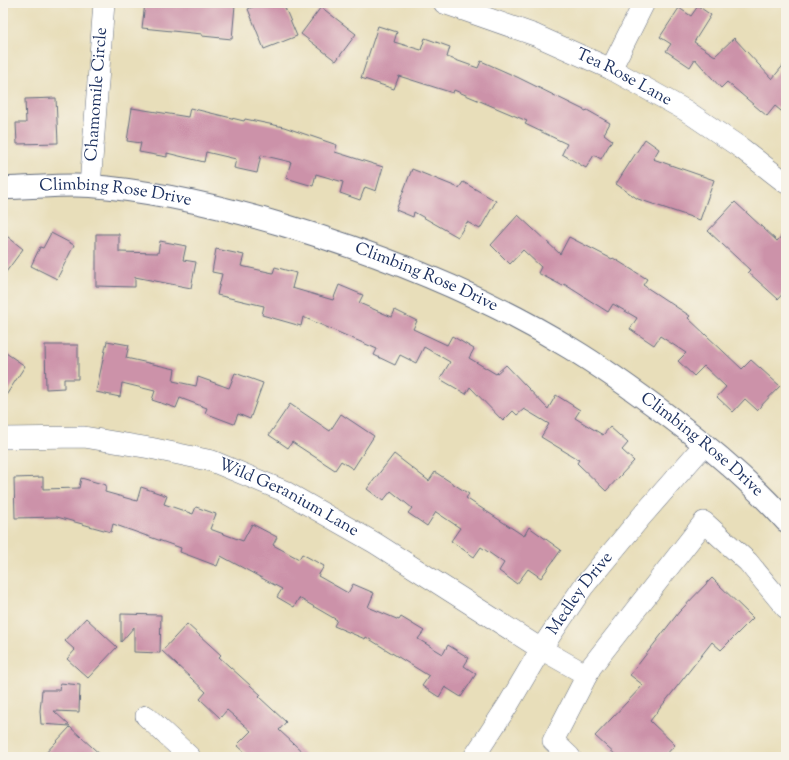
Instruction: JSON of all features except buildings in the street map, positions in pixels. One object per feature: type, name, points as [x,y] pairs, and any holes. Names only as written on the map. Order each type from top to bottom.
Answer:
[{"type":"street","name":"Chamomile Circle","points":[[90,186],[104,3]]},
{"type":"street","name":"Tea Rose Lane","points":[[444,3],[535,35],[611,69],[685,110],[741,148],[786,183]]},
{"type":"street","points":[[611,69],[644,3]]},
{"type":"street","name":"Climbing Rose Drive","points":[[3,188],[90,186],[157,195],[241,213],[325,237],[413,269],[499,308],[571,348],[642,396],[705,444],[769,502],[786,521]]},
{"type":"street","name":"Wild Geranium Lane","points":[[3,438],[84,437],[150,448],[212,461],[284,491],[375,543],[550,654],[587,675]]},
{"type":"street","name":"Medley Drive","points":[[474,757],[508,705],[550,654],[583,587],[641,517],[705,444]]},
{"type":"street","points":[[570,757],[553,741],[591,667],[704,522],[748,562],[784,600]]},
{"type":"street","points":[[146,716],[190,757]]}]
